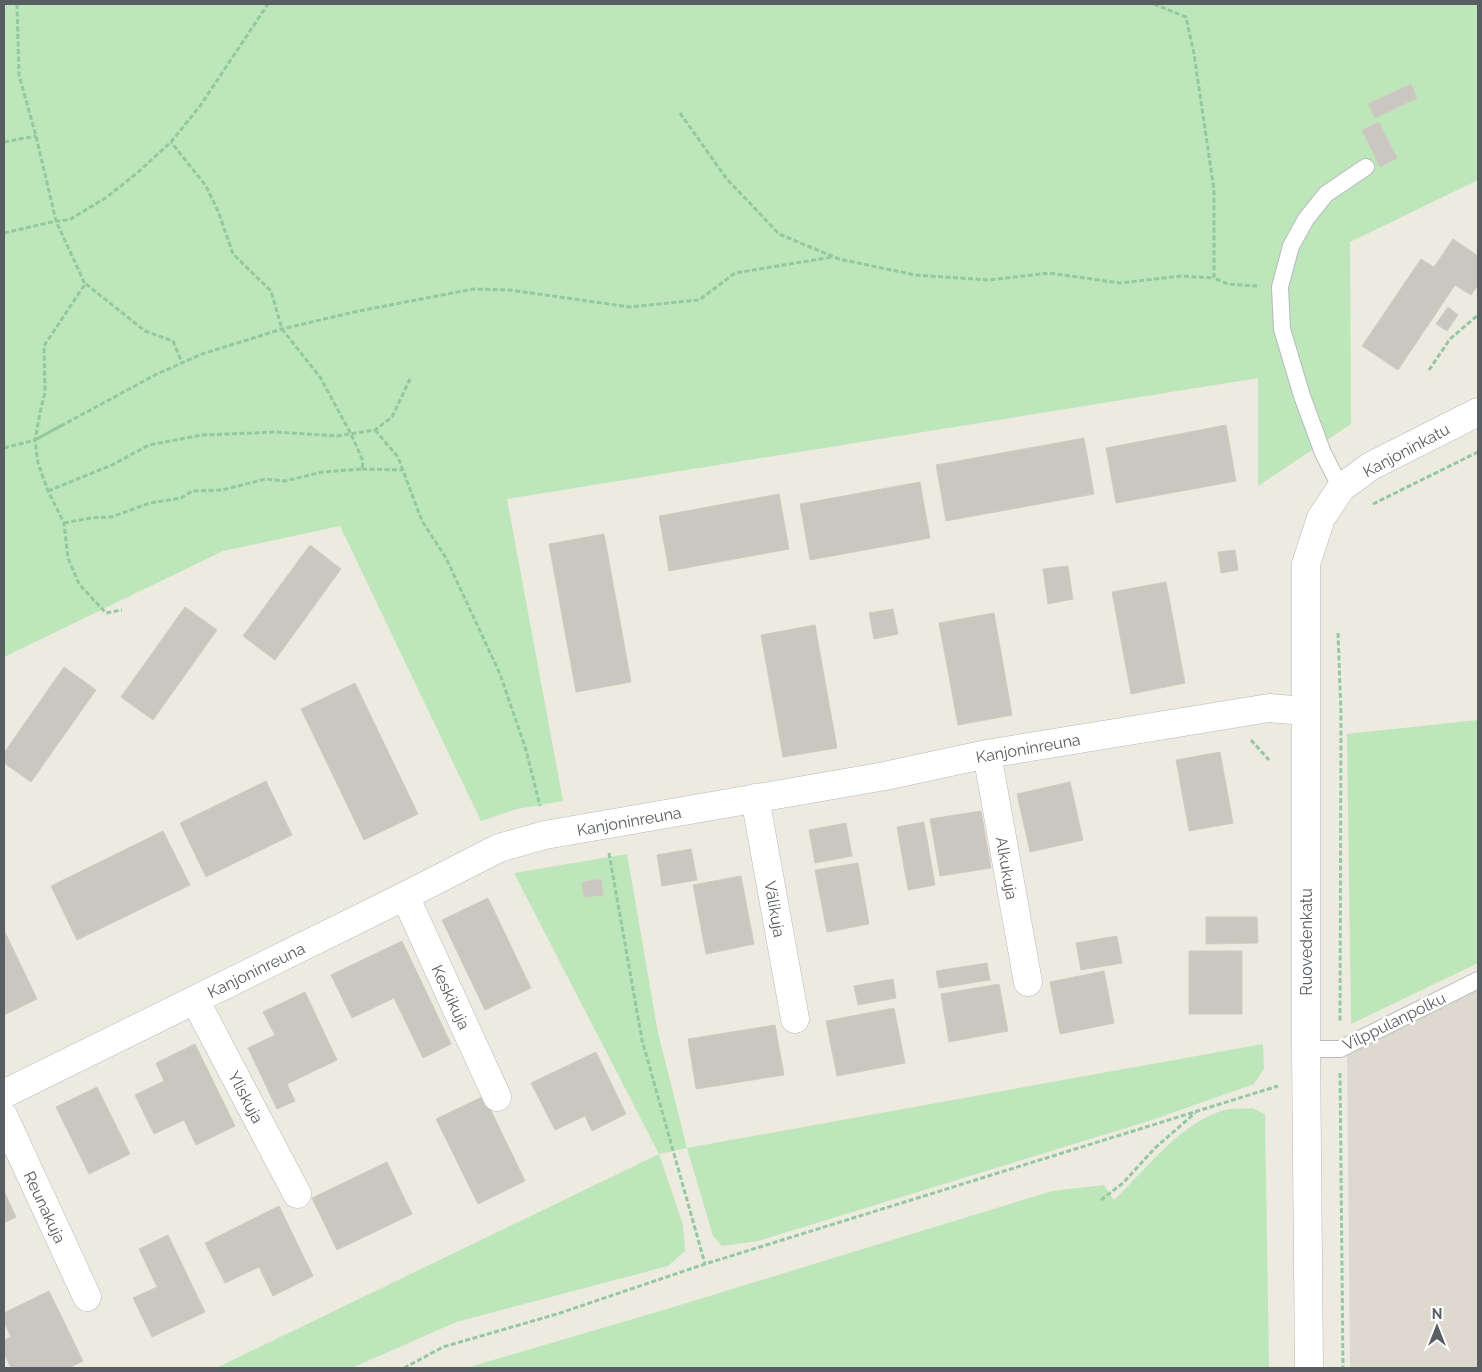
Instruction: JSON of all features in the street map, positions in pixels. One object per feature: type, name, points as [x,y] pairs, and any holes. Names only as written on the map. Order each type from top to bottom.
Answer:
[{"type":"street","name":"Kanjoninkatu","points":[[1321,518],[1341,488],[1371,466],[1478,412]]},
{"type":"street","name":"Ruovedenkatu","points":[[1309,1368],[1306,1049],[1306,564],[1321,518]]},
{"type":"street","name":"Kanjoninreuna","points":[[4,1094],[499,848],[545,835],[885,776],[987,754],[1269,708],[1305,711]]},
{"type":"street","name":"Alkukuja","points":[[987,754],[1028,982]]},
{"type":"street","name":"Välikuja","points":[[755,798],[795,1019]]},
{"type":"street","name":"Keskikuja","points":[[405,896],[497,1097]]},
{"type":"street","name":"Yliskuja","points":[[195,1000],[297,1194]]},
{"type":"street","name":"Reunakuja","points":[[4,1117],[87,1297]]},
{"type":"lane","points":[[1341,488],[1323,453],[1302,396],[1282,329],[1280,287],[1291,246],[1306,219],[1326,194],[1366,167]]},
{"type":"lane","name":"Vilppulanpolku","points":[[1306,1049],[1340,1049],[1478,980]]},
{"type":"path","points":[[16,4],[19,75],[56,221],[85,284],[145,331],[173,341],[182,363]]},
{"type":"path","points":[[4,233],[56,221],[69,220],[107,197],[171,142],[200,106],[268,4]]},
{"type":"path","points":[[1154,4],[1186,17],[1194,54],[1214,190],[1214,278]]},
{"type":"path","points":[[680,113],[726,178],[778,234],[832,257],[915,275],[989,280],[1049,272],[1120,283],[1181,276],[1214,278],[1228,284],[1280,287]]},
{"type":"path","points":[[4,142],[36,136]]},
{"type":"path","points":[[171,142],[206,186],[218,211],[233,254],[271,291],[282,329],[320,377],[351,434],[363,461],[362,469]]},
{"type":"path","points":[[4,448],[35,440],[154,375],[202,354],[282,329],[354,312],[473,289],[510,290],[630,307],[699,300],[735,273],[832,257]]},
{"type":"path","points":[[85,284],[44,346],[46,392],[35,440],[38,463],[48,491],[64,523],[68,558],[79,584],[106,613],[122,610]]},
{"type":"path","points":[[1429,370],[1450,339],[1478,315]]},
{"type":"path","points":[[48,491],[112,465],[149,445],[202,435],[276,432],[337,436],[375,430],[392,417],[410,379]]},
{"type":"path","points":[[35,440],[62,425]]},
{"type":"path","points":[[375,430],[398,458],[422,521],[446,558],[500,674],[526,750],[541,809],[545,835]]},
{"type":"path","points":[[1367,506],[1478,452]]},
{"type":"path","points":[[64,523],[90,518],[111,517],[150,503],[182,498],[192,491],[222,490],[266,479],[285,481],[322,472],[362,469],[402,470]]},
{"type":"path","points":[[1338,626],[1341,714],[1340,1049],[1343,1368]]},
{"type":"path","points":[[1245,738],[1252,740],[1269,760]]},
{"type":"path","points":[[607,825],[608,848],[642,1040],[705,1264]]},
{"type":"path","points":[[404,1368],[443,1347],[557,1314],[705,1264],[1307,1078]]},
{"type":"path","points":[[1101,1200],[1123,1184],[1155,1148],[1197,1111]]},
{"type":"shaded area","points":[[1478,989],[1478,1368],[1350,1368],[1347,1051]]},
{"type":"green space","points":[[4,4],[1478,4],[1478,180],[1350,242],[1351,424],[1258,486],[1258,378],[507,499],[563,801],[517,809],[481,821],[340,526],[223,551],[4,657]]},
{"type":"green space","points":[[1478,720],[1478,963],[1351,1024],[1347,734]]},
{"type":"green space","points":[[627,854],[658,1033],[687,1148],[659,1154],[514,873]]},
{"type":"green space","points":[[1263,1044],[1264,1069],[1254,1084],[1149,1121],[758,1241],[722,1246],[713,1236],[687,1148]]},
{"type":"green space","points":[[1252,1108],[1265,1114],[1269,1368],[466,1368],[667,1309],[1052,1191],[1104,1185],[1114,1200],[1163,1150],[1190,1127],[1221,1111]]},
{"type":"green space","points":[[659,1154],[683,1225],[685,1251],[668,1266],[456,1322],[352,1368],[216,1368]]},
{"type":"building","points":[[1411,84],[1417,98],[1375,118],[1368,104]]},
{"type":"building","points":[[1379,122],[1397,158],[1380,167],[1362,130]]},
{"type":"building","points":[[1453,239],[1478,256],[1478,285],[1471,295],[1455,285],[1398,370],[1362,346],[1421,259],[1434,267]]},
{"type":"building","points":[[1448,307],[1458,315],[1447,331],[1436,324]]},
{"type":"building","points":[[1226,425],[1236,481],[1116,503],[1106,448]]},
{"type":"building","points":[[1084,438],[1094,494],[946,521],[936,465]]},
{"type":"building","points":[[920,482],[930,538],[810,560],[800,504]]},
{"type":"building","points":[[779,494],[789,549],[669,571],[659,516]]},
{"type":"building","points":[[604,534],[631,682],[576,692],[549,544]]},
{"type":"building","points":[[310,545],[341,569],[275,660],[243,636]]},
{"type":"building","points":[[1235,550],[1238,570],[1221,573],[1218,552]]},
{"type":"building","points":[[1068,566],[1073,599],[1048,604],[1043,569]]},
{"type":"building","points":[[1166,582],[1185,683],[1131,694],[1112,592]]},
{"type":"building","points":[[185,607],[217,630],[153,720],[121,697]]},
{"type":"building","points":[[893,609],[898,634],[874,639],[869,613]]},
{"type":"building","points":[[994,613],[1012,715],[958,725],[939,623]]},
{"type":"building","points":[[815,625],[837,748],[783,757],[761,635]]},
{"type":"building","points":[[64,667],[96,690],[31,782],[4,763],[4,753]]},
{"type":"building","points":[[355,683],[418,814],[364,840],[301,709]]},
{"type":"building","points":[[1220,752],[1233,823],[1189,831],[1176,760]]},
{"type":"building","points":[[266,781],[292,835],[206,877],[180,823]]},
{"type":"building","points":[[1070,782],[1083,840],[1030,852],[1017,794]]},
{"type":"building","points":[[981,811],[991,868],[940,876],[930,819]]},
{"type":"building","points":[[924,822],[935,885],[908,890],[897,827]]},
{"type":"building","points":[[846,823],[852,856],[815,863],[809,830]]},
{"type":"building","points":[[163,831],[190,885],[77,940],[51,886]]},
{"type":"building","points":[[691,849],[697,880],[662,886],[657,855]]},
{"type":"building","points":[[858,863],[869,924],[827,932],[815,870]]},
{"type":"building","points":[[741,876],[754,944],[706,954],[693,885]]},
{"type":"building","points":[[601,879],[603,895],[584,897],[582,882]]},
{"type":"building","points":[[488,898],[531,988],[485,1010],[442,920]]},
{"type":"building","points":[[1206,917],[1257,917],[1258,943],[1206,944]]},
{"type":"building","points":[[4,930],[37,999],[4,1015]]},
{"type":"building","points":[[1117,936],[1122,963],[1081,970],[1076,943]]},
{"type":"building","points":[[402,941],[451,1044],[423,1058],[394,998],[352,1018],[331,975]]},
{"type":"building","points":[[1189,951],[1242,951],[1242,1014],[1189,1014]]},
{"type":"building","points":[[987,963],[990,980],[939,988],[936,971]]},
{"type":"building","points":[[1104,971],[1114,1023],[1060,1034],[1050,982]]},
{"type":"building","points":[[893,979],[896,998],[858,1005],[854,986]]},
{"type":"building","points":[[999,984],[1008,1031],[949,1042],[941,994]]},
{"type":"building","points":[[305,992],[337,1060],[287,1084],[295,1101],[277,1109],[248,1048],[275,1035],[263,1012]]},
{"type":"building","points":[[894,1008],[905,1063],[837,1076],[826,1021]]},
{"type":"building","points":[[775,1025],[784,1075],[696,1089],[688,1039]]},
{"type":"building","points":[[195,1044],[235,1126],[196,1145],[184,1120],[154,1134],[135,1095],[164,1081],[156,1063]]},
{"type":"building","points":[[596,1052],[626,1114],[592,1131],[585,1116],[555,1130],[531,1083]]},
{"type":"building","points":[[97,1087],[130,1154],[89,1174],[56,1107]]},
{"type":"building","points":[[484,1096],[525,1181],[478,1204],[436,1119]]},
{"type":"building","points":[[387,1162],[412,1214],[337,1250],[312,1198]]},
{"type":"building","points":[[4,1191],[16,1217],[4,1223]]},
{"type":"building","points":[[279,1206],[313,1276],[273,1296],[259,1267],[225,1283],[205,1243]]},
{"type":"building","points":[[168,1235],[205,1312],[152,1337],[133,1298],[157,1287],[139,1249]]},
{"type":"building","points":[[49,1291],[83,1361],[69,1368],[11,1368],[4,1353],[4,1340],[11,1337],[4,1322],[4,1313]]}]
